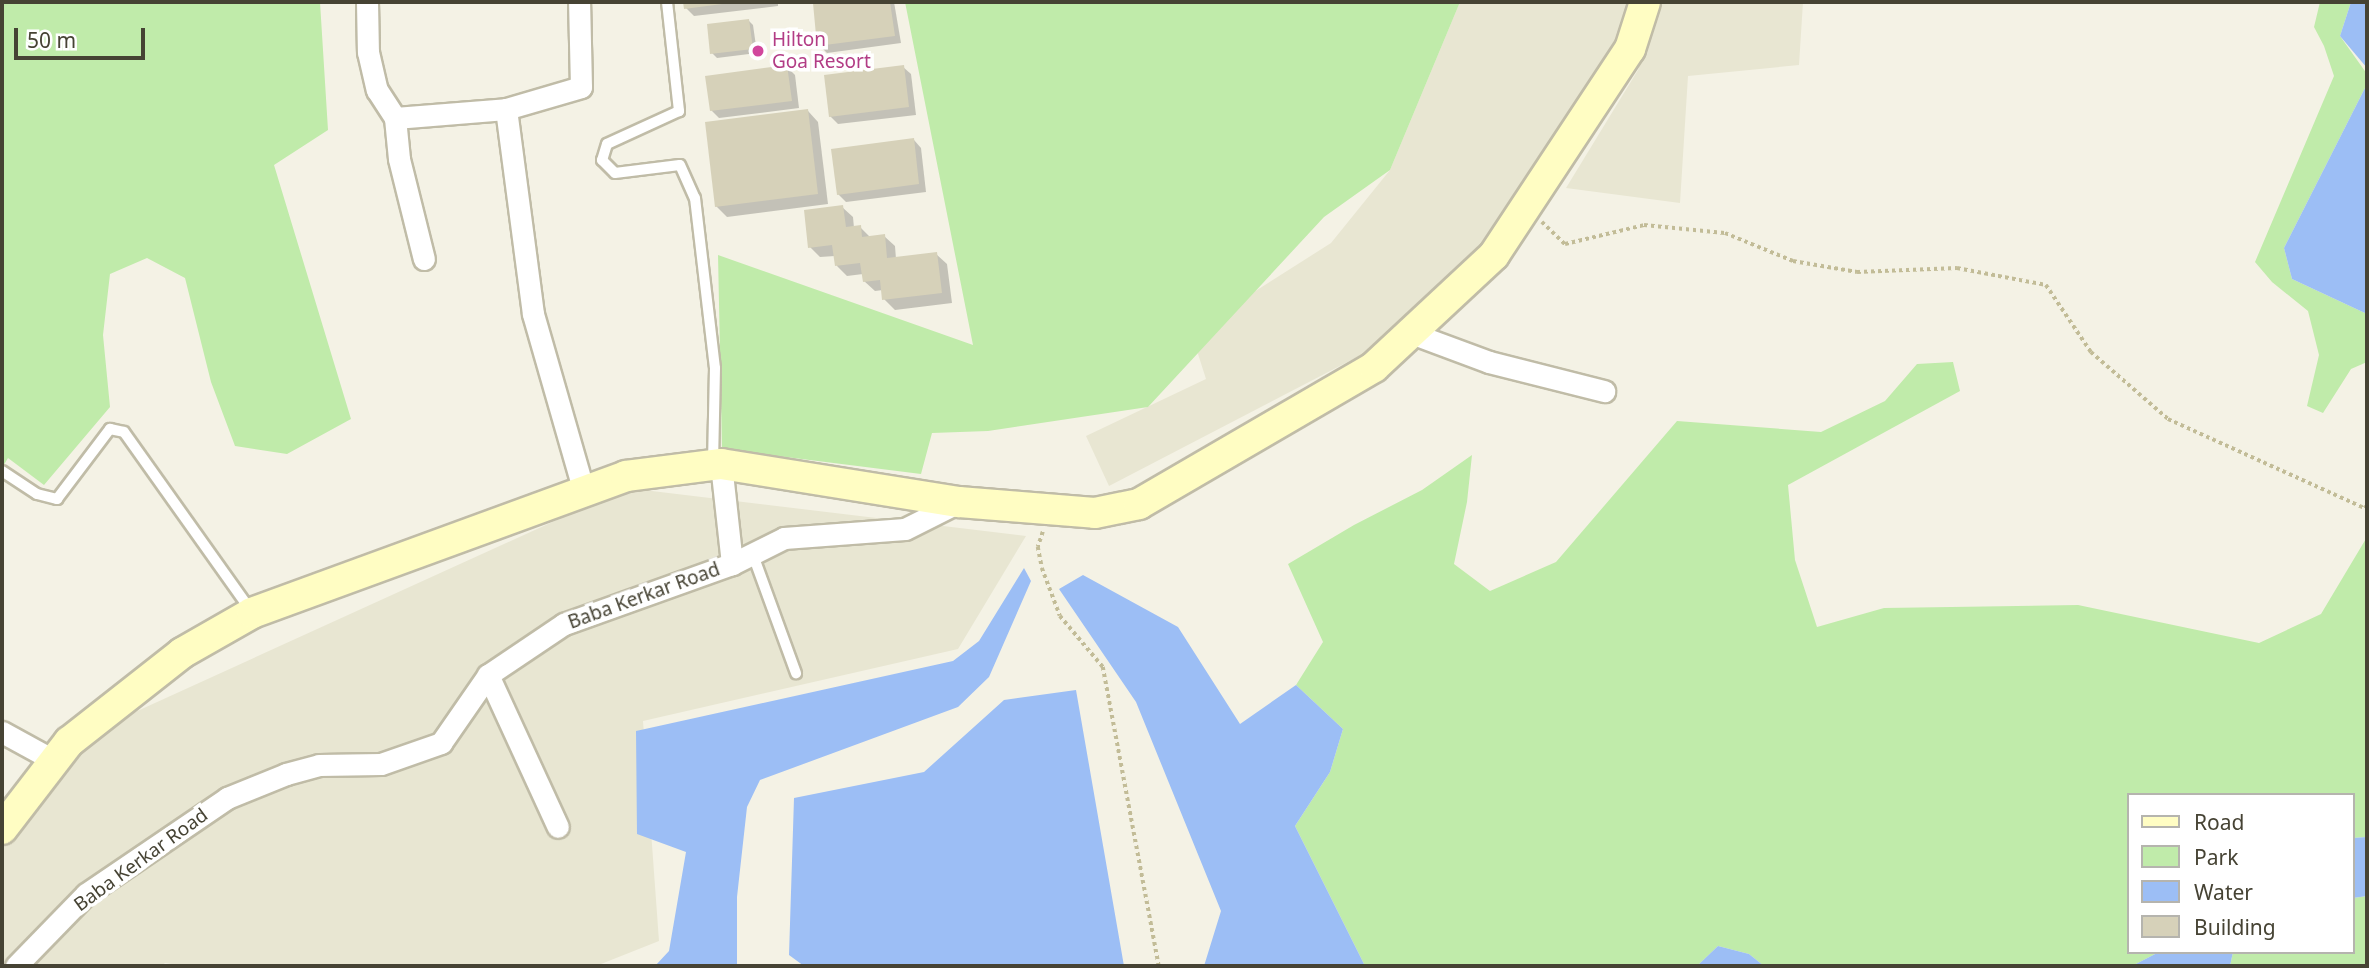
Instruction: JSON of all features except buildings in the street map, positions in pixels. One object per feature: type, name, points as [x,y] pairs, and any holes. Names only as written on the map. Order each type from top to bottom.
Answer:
[{"type":"main road","points":[[2,829],[69,742],[182,653],[252,613],[626,476],[717,465],[959,502],[1095,513],[1139,504],[1374,367],[1494,255],[1630,50],[1645,2]]},
{"type":"street","points":[[368,2],[368,52],[377,90],[395,118],[399,159],[424,259]]},
{"type":"street","points":[[395,118],[506,109],[581,87],[579,2]]},
{"type":"street","points":[[506,109],[533,314],[584,492]]},
{"type":"street","points":[[1411,333],[1489,362],[1604,391]]},
{"type":"street","points":[[717,465],[732,565]]},
{"type":"street","name":"Baba Kerkar Road","points":[[16,966],[86,894],[227,798],[286,774],[319,765],[381,764],[441,743],[488,675],[564,624],[732,565],[784,538],[905,529],[959,502]]},
{"type":"street","points":[[488,675],[558,827]]},
{"type":"street","points":[[2,732],[55,761]]},
{"type":"lane","points":[[667,2],[679,111],[607,144],[602,160],[615,173],[680,165],[695,198],[715,368],[717,465]]},
{"type":"lane","points":[[2,471],[37,494],[57,499],[110,429],[124,432],[252,613]]},
{"type":"lane","points":[[753,555],[796,673]]},
{"type":"path","points":[[1526,207],[1565,244],[1644,225],[1725,233],[1793,261],[1857,272],[1957,268],[2046,285],[2091,352],[2168,419],[2366,507]]},
{"type":"path","points":[[1038,547],[1042,568],[1060,616],[1103,667],[1159,966]]},
{"type":"shaded area","points":[[1460,2],[1634,2],[1630,14],[1594,75],[1475,258],[1384,343],[1109,486],[1086,436],[1206,379],[1191,332],[1331,243],[1390,170]]},
{"type":"shaded area","points":[[1659,2],[1803,2],[1799,65],[1688,76],[1680,203],[1566,188],[1638,70]]},
{"type":"shaded area","points":[[627,488],[1026,536],[958,649],[643,721],[659,941],[596,966],[185,966],[165,963],[162,966],[2,966],[2,844],[100,728]]},
{"type":"green space","points":[[2,2],[320,2],[328,130],[274,165],[351,419],[287,454],[235,446],[211,382],[185,278],[147,258],[110,274],[103,335],[110,407],[44,485],[8,458],[2,468]]},
{"type":"green space","points":[[905,2],[1460,2],[1390,170],[1324,217],[1148,407],[988,431],[932,433],[921,474],[722,449],[718,255],[973,345]]},
{"type":"green space","points":[[2320,2],[2351,2],[2340,36],[2367,74],[2367,84],[2284,248],[2292,279],[2367,314],[2367,362],[2351,369],[2323,413],[2307,406],[2319,355],[2308,311],[2272,282],[2255,262],[2334,76],[2314,27]]},
{"type":"green space","points":[[1953,362],[1960,391],[1788,485],[1795,560],[1817,627],[1884,608],[2078,605],[2259,643],[2321,614],[2367,537],[2367,837],[2355,838],[2355,793],[2128,793],[2128,954],[2155,954],[2132,966],[1764,966],[1749,954],[1718,946],[1697,966],[1365,966],[1295,826],[1330,772],[1343,729],[1296,685],[1323,642],[1288,564],[1354,525],[1422,490],[1472,455],[1467,502],[1454,564],[1490,591],[1556,562],[1677,421],[1821,432],[1885,401],[1917,364]]},
{"type":"green space","points":[[2367,896],[2367,966],[2230,966],[2233,954],[2355,954],[2355,898]]},
{"type":"water","points":[[2351,2],[2367,2],[2367,68],[2340,36]]},
{"type":"water","points":[[2367,84],[2367,314],[2292,279],[2284,248]]},
{"type":"water","points":[[1024,568],[1031,581],[989,677],[958,707],[760,780],[747,807],[737,897],[737,966],[655,966],[669,951],[686,852],[637,834],[636,731],[953,661],[979,641]]},
{"type":"water","points":[[1083,575],[1178,627],[1240,724],[1296,685],[1343,729],[1330,772],[1295,826],[1365,966],[1204,966],[1221,911],[1136,702],[1059,589]]},
{"type":"water","points":[[1076,690],[1124,966],[804,966],[789,955],[794,798],[924,772],[1004,700]]},
{"type":"water","points":[[2367,837],[2367,896],[2355,898],[2355,838]]},
{"type":"water","points":[[1718,946],[1749,954],[1764,966],[1697,966]]},
{"type":"water","points":[[2155,954],[2233,954],[2230,966],[2132,966]]},
{"type":"place","name":"Hilton Goa Resort","points":[[758,51]]}]
